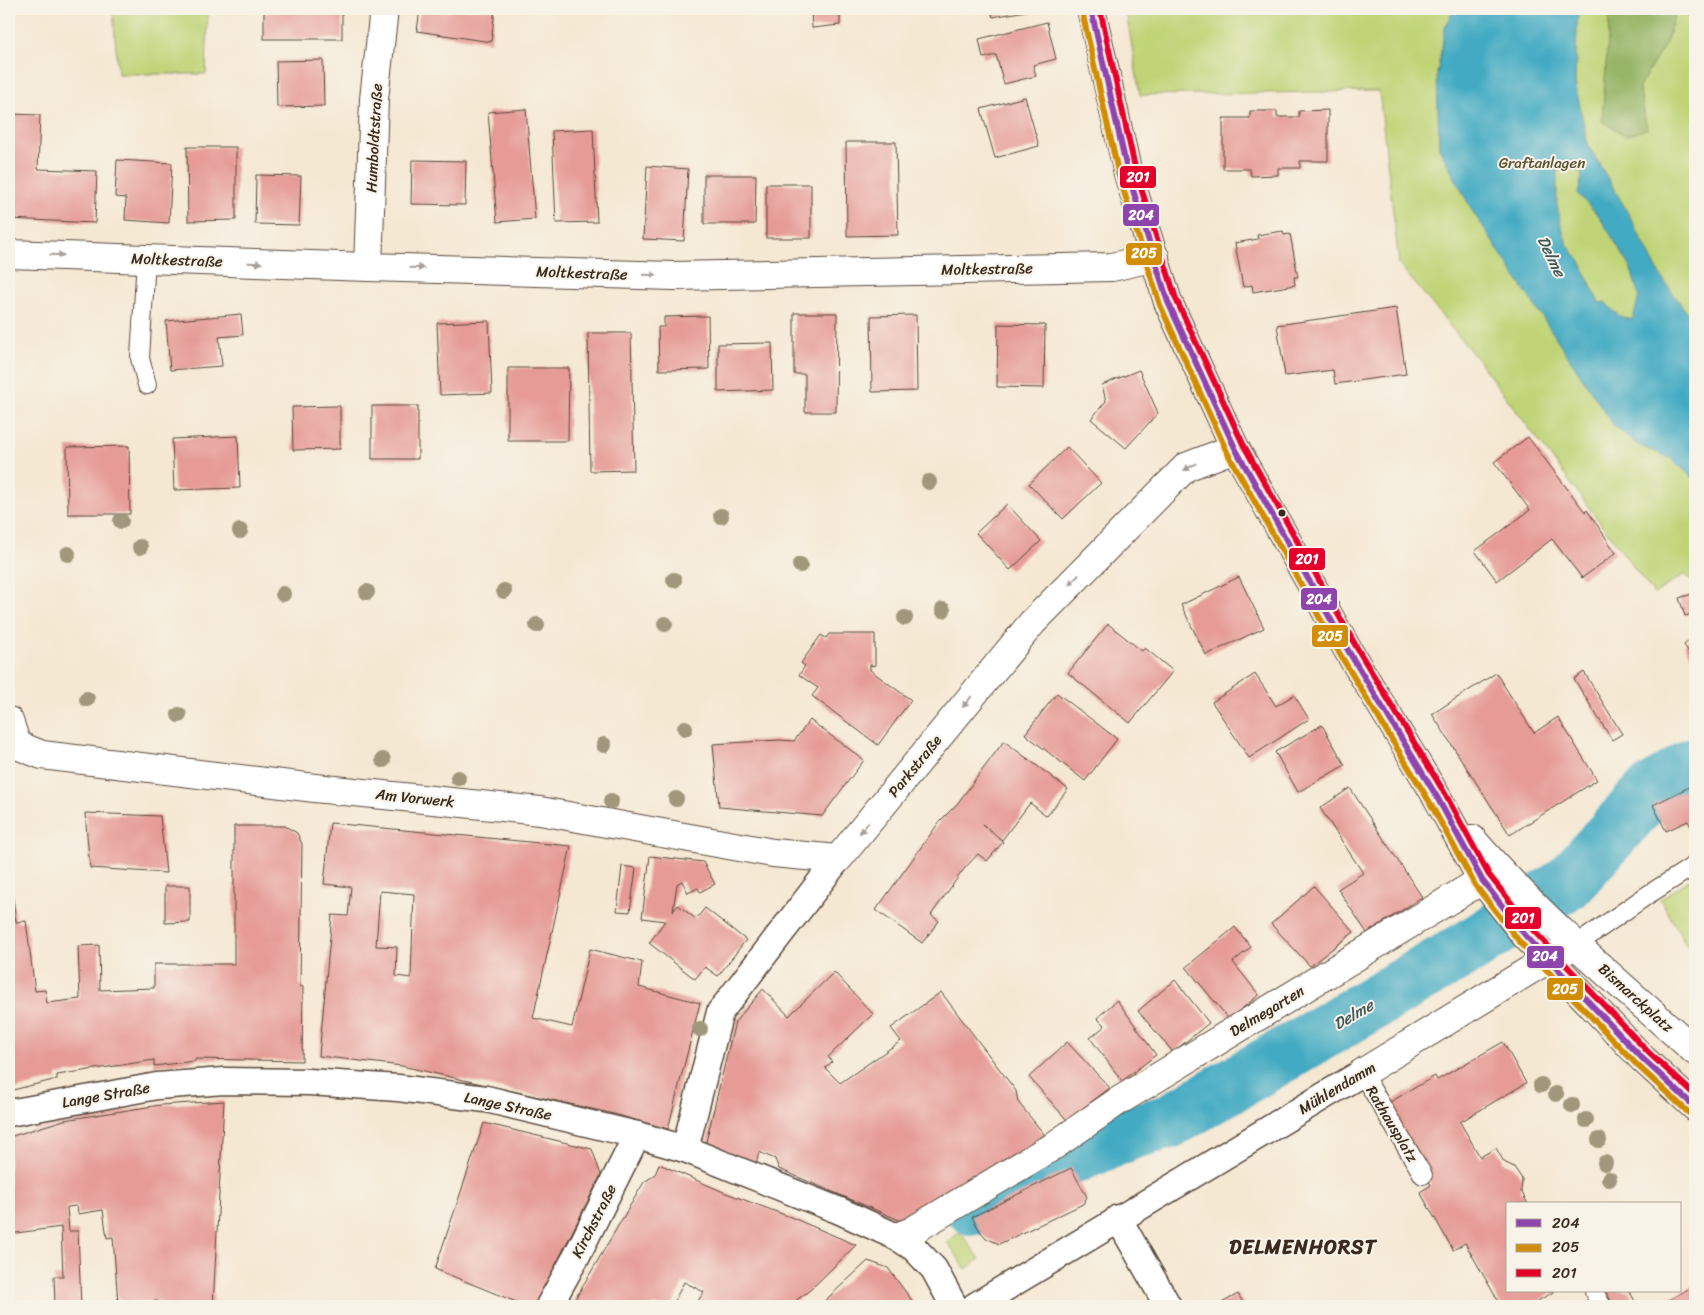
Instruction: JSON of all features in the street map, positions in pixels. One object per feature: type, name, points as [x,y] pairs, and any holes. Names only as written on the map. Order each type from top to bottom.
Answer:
[{"type":"street","name":"Humboldtstraße","points":[[368,267],[374,99],[384,9]]},
{"type":"street","points":[[1091,9],[1128,174],[1168,302],[1235,448],[1349,652],[1437,797],[1491,861],[1497,887],[1525,935],[1643,1059],[1695,1107]]},
{"type":"street","name":"Moltkestraße","points":[[9,254],[674,276],[1112,267],[1155,257]]},
{"type":"street","name":"Parkstraße","points":[[685,1149],[720,1012],[838,860],[1038,616],[1186,467],[1235,448]]},
{"type":"street","name":"Am Vorwerk","points":[[9,721],[17,745],[42,755],[314,788],[540,811],[773,854],[838,860]]},
{"type":"street","name":"Bismarckplatz","points":[[1497,887],[1550,920],[1695,1052]]},
{"type":"street","name":"Delmegarten","points":[[898,1237],[912,1231],[1051,1148],[1118,1102],[1497,887]]},
{"type":"street","name":"Mühlendamm","points":[[975,1306],[1548,959],[1576,945]]},
{"type":"street","name":"Lange Straße","points":[[9,1113],[157,1086],[224,1080],[309,1082],[398,1088],[486,1099],[637,1134],[685,1149],[840,1211],[898,1237],[914,1248],[934,1269],[954,1306]]},
{"type":"street","name":"Kirchstraße","points":[[549,1306],[576,1257],[637,1134]]},
{"type":"street","points":[[1118,1218],[1168,1306]]},
{"type":"lane","points":[[146,259],[140,358],[147,385]]},
{"type":"lane","name":"Mühlendamm","points":[[1576,945],[1646,896],[1695,865]]},
{"type":"lane","name":"Rathausplatz","points":[[1362,1073],[1423,1176]]},
{"type":"lane","points":[[1594,1292],[1602,1306]]},
{"type":"green space","points":[[113,9],[208,9],[206,74],[118,74]]},
{"type":"green space","name":"Graftanlagen","points":[[1137,9],[1695,9],[1695,586],[1685,574],[1654,594],[1478,360],[1399,264],[1379,91],[1140,95],[1126,11]]},
{"type":"green space","points":[[1610,9],[1676,9],[1667,41],[1639,87],[1647,129],[1626,136],[1602,121]]},
{"type":"green space","points":[[1695,876],[1695,959],[1660,899]]},
{"type":"green space","points":[[960,1232],[980,1259],[966,1269],[947,1242]]},
{"type":"water","points":[[1454,9],[1578,9],[1575,82],[1588,145],[1626,209],[1660,275],[1695,324],[1695,479],[1670,458],[1638,445],[1614,426],[1473,212],[1439,148],[1437,74],[1445,27]],"holes":[[[1563,163],[1575,163],[1582,176],[1578,194],[1599,216],[1630,266],[1639,296],[1633,319],[1625,318],[1614,312],[1605,302],[1599,303],[1581,263],[1567,244],[1557,205],[1557,173]]]},
{"type":"building","points":[[264,9],[342,9],[342,39],[264,39]]},
{"type":"building","points":[[420,9],[495,9],[491,42],[417,31]]},
{"type":"building","points":[[811,9],[840,9],[840,25],[812,28]]},
{"type":"building","points":[[991,9],[1031,9],[1031,10],[993,17]]},
{"type":"building","points":[[1047,22],[1056,59],[1033,65],[1036,76],[1004,84],[996,55],[983,58],[979,39]]},
{"type":"building","points":[[323,60],[324,106],[277,107],[276,61]]},
{"type":"building","points":[[1025,97],[1039,146],[995,158],[981,109]]},
{"type":"building","points":[[526,109],[535,219],[497,222],[488,112]]},
{"type":"building","points":[[1328,110],[1328,161],[1300,161],[1300,168],[1278,168],[1278,175],[1251,176],[1250,169],[1223,169],[1223,118],[1250,118],[1250,111],[1277,111],[1277,117],[1299,117],[1299,111]]},
{"type":"building","points":[[9,114],[40,115],[38,169],[97,171],[95,223],[9,219]]},
{"type":"building","points":[[593,129],[597,222],[556,223],[552,131]]},
{"type":"building","points":[[846,142],[896,142],[898,235],[847,236]]},
{"type":"building","points":[[187,147],[236,147],[236,220],[188,221]]},
{"type":"building","points":[[117,160],[172,163],[169,223],[125,220],[126,198],[115,197]]},
{"type":"building","points":[[412,160],[466,161],[465,205],[411,204]]},
{"type":"building","points":[[647,166],[688,169],[684,241],[643,239]]},
{"type":"building","points":[[256,175],[301,176],[299,225],[255,224]]},
{"type":"building","points":[[704,175],[756,175],[755,224],[704,224]]},
{"type":"building","points":[[766,184],[811,184],[811,238],[766,238]]},
{"type":"building","points":[[1283,231],[1284,235],[1290,234],[1298,277],[1294,277],[1295,285],[1253,292],[1252,285],[1243,287],[1235,243],[1258,239],[1257,235]]},
{"type":"building","points":[[1396,308],[1406,374],[1335,384],[1333,370],[1285,376],[1277,325]]},
{"type":"building","points":[[794,313],[837,313],[836,412],[805,412],[805,374],[794,374]]},
{"type":"building","points":[[241,314],[243,335],[219,337],[222,366],[170,370],[166,321]]},
{"type":"building","points":[[916,315],[917,391],[872,392],[871,316]]},
{"type":"building","points":[[708,316],[709,369],[659,370],[658,327],[664,327],[664,317]]},
{"type":"building","points":[[489,321],[492,393],[440,395],[437,323]]},
{"type":"building","points":[[998,324],[1045,325],[1044,388],[997,387]]},
{"type":"building","points":[[588,333],[631,333],[634,470],[590,471]]},
{"type":"building","points":[[772,343],[773,390],[718,392],[718,344]]},
{"type":"building","points":[[508,368],[569,368],[568,441],[508,441]]},
{"type":"building","points":[[1139,370],[1158,413],[1126,448],[1091,419],[1106,401],[1102,385]]},
{"type":"building","points":[[340,406],[340,449],[293,450],[292,407]]},
{"type":"building","points":[[372,406],[418,406],[418,459],[372,459]]},
{"type":"building","points":[[238,436],[240,488],[174,490],[172,439]]},
{"type":"building","points":[[1528,437],[1585,512],[1587,510],[1616,553],[1582,578],[1552,539],[1497,581],[1475,551],[1530,510],[1494,462]]},
{"type":"building","points":[[129,446],[130,514],[68,514],[67,447]]},
{"type":"building","points":[[1067,447],[1101,483],[1063,519],[1029,484]]},
{"type":"building","points":[[1007,504],[1041,541],[1010,570],[976,533]]},
{"type":"building","points":[[1239,577],[1264,628],[1206,655],[1181,605]]},
{"type":"building","points":[[1692,594],[1695,613],[1685,616],[1679,598]]},
{"type":"building","points":[[1108,624],[1142,651],[1145,648],[1173,671],[1130,723],[1068,673]]},
{"type":"building","points":[[829,634],[875,634],[875,666],[870,665],[870,670],[911,700],[878,745],[812,696],[818,688],[799,675],[805,666],[801,663],[821,635],[826,638]]},
{"type":"building","points":[[1695,635],[1695,661],[1684,645]]},
{"type":"building","points":[[1584,672],[1622,734],[1612,740],[1574,679]]},
{"type":"building","points":[[1496,673],[1534,733],[1558,717],[1597,780],[1510,835],[1432,714]]},
{"type":"building","points":[[1255,674],[1276,706],[1294,695],[1309,719],[1249,758],[1212,702]]},
{"type":"building","points":[[1057,693],[1117,739],[1085,781],[1025,734]]},
{"type":"building","points":[[810,720],[864,760],[822,816],[719,807],[713,744],[779,740],[794,741]]},
{"type":"building","points":[[1322,725],[1345,765],[1298,792],[1275,752]]},
{"type":"building","points":[[1004,741],[1068,789],[1047,816],[1030,803],[1002,840],[982,824],[1003,842],[987,861],[978,854],[964,869],[931,915],[939,921],[922,943],[876,910],[940,821],[957,804]]},
{"type":"building","points":[[1695,784],[1695,835],[1688,821],[1666,831],[1653,805]]},
{"type":"building","points":[[1350,788],[1422,897],[1367,933],[1338,889],[1363,873],[1320,808]]},
{"type":"building","points":[[85,813],[160,816],[166,873],[90,868]]},
{"type":"building","points":[[330,823],[571,846],[533,1018],[572,1027],[590,949],[642,962],[639,987],[700,1003],[668,1129],[614,1114],[402,1066],[319,1056],[332,915],[348,916],[351,887],[324,884]],"holes":[[[380,891],[414,894],[411,978],[396,976],[397,947],[376,946]]]},
{"type":"building","points":[[234,826],[285,826],[297,833],[302,844],[300,986],[303,987],[302,1061],[195,1059],[195,1061],[154,1066],[154,1060],[57,1075],[57,1079],[9,1091],[9,891],[12,891],[16,922],[26,921],[35,991],[45,990],[47,1003],[80,999],[78,946],[99,945],[100,990],[154,988],[154,964],[234,964]]},
{"type":"building","points":[[650,856],[703,862],[715,884],[700,892],[698,888],[688,893],[682,881],[677,884],[673,911],[678,905],[696,919],[705,908],[746,940],[718,976],[705,967],[695,979],[649,943],[665,921],[642,918]]},
{"type":"building","points":[[622,866],[636,868],[630,912],[617,911]]},
{"type":"building","points":[[165,886],[190,886],[190,922],[165,923]]},
{"type":"building","points":[[1314,886],[1354,932],[1310,966],[1271,924]]},
{"type":"building","points":[[1235,927],[1251,947],[1233,962],[1259,995],[1229,1019],[1186,967]]},
{"type":"building","points":[[834,972],[873,1014],[828,1057],[832,1062],[825,1068],[840,1083],[901,1041],[891,1028],[941,992],[1016,1091],[1018,1102],[1044,1134],[1044,1144],[911,1225],[779,1169],[775,1159],[759,1152],[756,1164],[705,1146],[735,1022],[763,989],[789,1016]]},
{"type":"building","points":[[1175,980],[1209,1023],[1173,1052],[1138,1011]]},
{"type":"building","points":[[1117,1000],[1156,1055],[1122,1081],[1090,1038],[1105,1026],[1097,1018]]},
{"type":"building","points":[[1067,1042],[1110,1088],[1067,1120],[1029,1077]]},
{"type":"building","points":[[1503,1042],[1526,1083],[1460,1122],[1480,1157],[1496,1148],[1504,1162],[1514,1167],[1522,1179],[1521,1191],[1527,1202],[1506,1202],[1506,1292],[1553,1292],[1529,1306],[1501,1306],[1465,1243],[1453,1250],[1420,1192],[1431,1185],[1385,1105],[1435,1076],[1437,1080]]},
{"type":"building","points":[[224,1101],[213,1306],[158,1306],[158,1301],[118,1303],[113,1237],[107,1238],[103,1210],[78,1214],[77,1206],[67,1207],[69,1231],[78,1231],[81,1306],[55,1306],[54,1276],[63,1276],[61,1227],[9,1234],[9,1137],[64,1120],[160,1105]]},
{"type":"building","points":[[484,1123],[592,1149],[601,1175],[535,1306],[526,1306],[435,1269]]},
{"type":"building","points":[[659,1164],[856,1245],[810,1290],[789,1306],[706,1306],[698,1301],[704,1292],[684,1282],[672,1306],[571,1306],[644,1182],[655,1175]]},
{"type":"building","points":[[1071,1168],[1087,1197],[1083,1204],[999,1244],[986,1238],[980,1231],[972,1217]]},
{"type":"building","points":[[868,1261],[888,1268],[916,1306],[819,1306]]},
{"type":"building","points":[[1695,1285],[1695,1306],[1658,1306]]},
{"type":"building","points":[[1606,1292],[1630,1292],[1638,1306],[1614,1306]]},
{"type":"building","points":[[1238,1294],[1245,1306],[1216,1306]]},
{"type":"waterway","name":"Delme","points":[[973,1208],[1068,1159],[1132,1132],[1168,1122],[1471,946],[1568,883],[1648,794],[1695,764]]},
{"type":"transit line","name":"204","points":[[1091,9],[1128,174],[1168,302],[1235,448],[1349,652],[1437,797],[1482,880],[1525,935],[1643,1059],[1695,1107]]},
{"type":"transit line","name":"201","points":[[1100,9],[1136,172],[1176,299],[1243,444],[1357,648],[1444,792],[1489,875],[1532,929],[1649,1053],[1695,1095]]},
{"type":"transit line","name":"205","points":[[1082,11],[1119,176],[1160,305],[1227,452],[1341,656],[1429,801],[1475,885],[1519,941],[1637,1065],[1689,1113]]},
{"type":"district","name":"DELMENHORST","points":[[1303,1247]]}]
